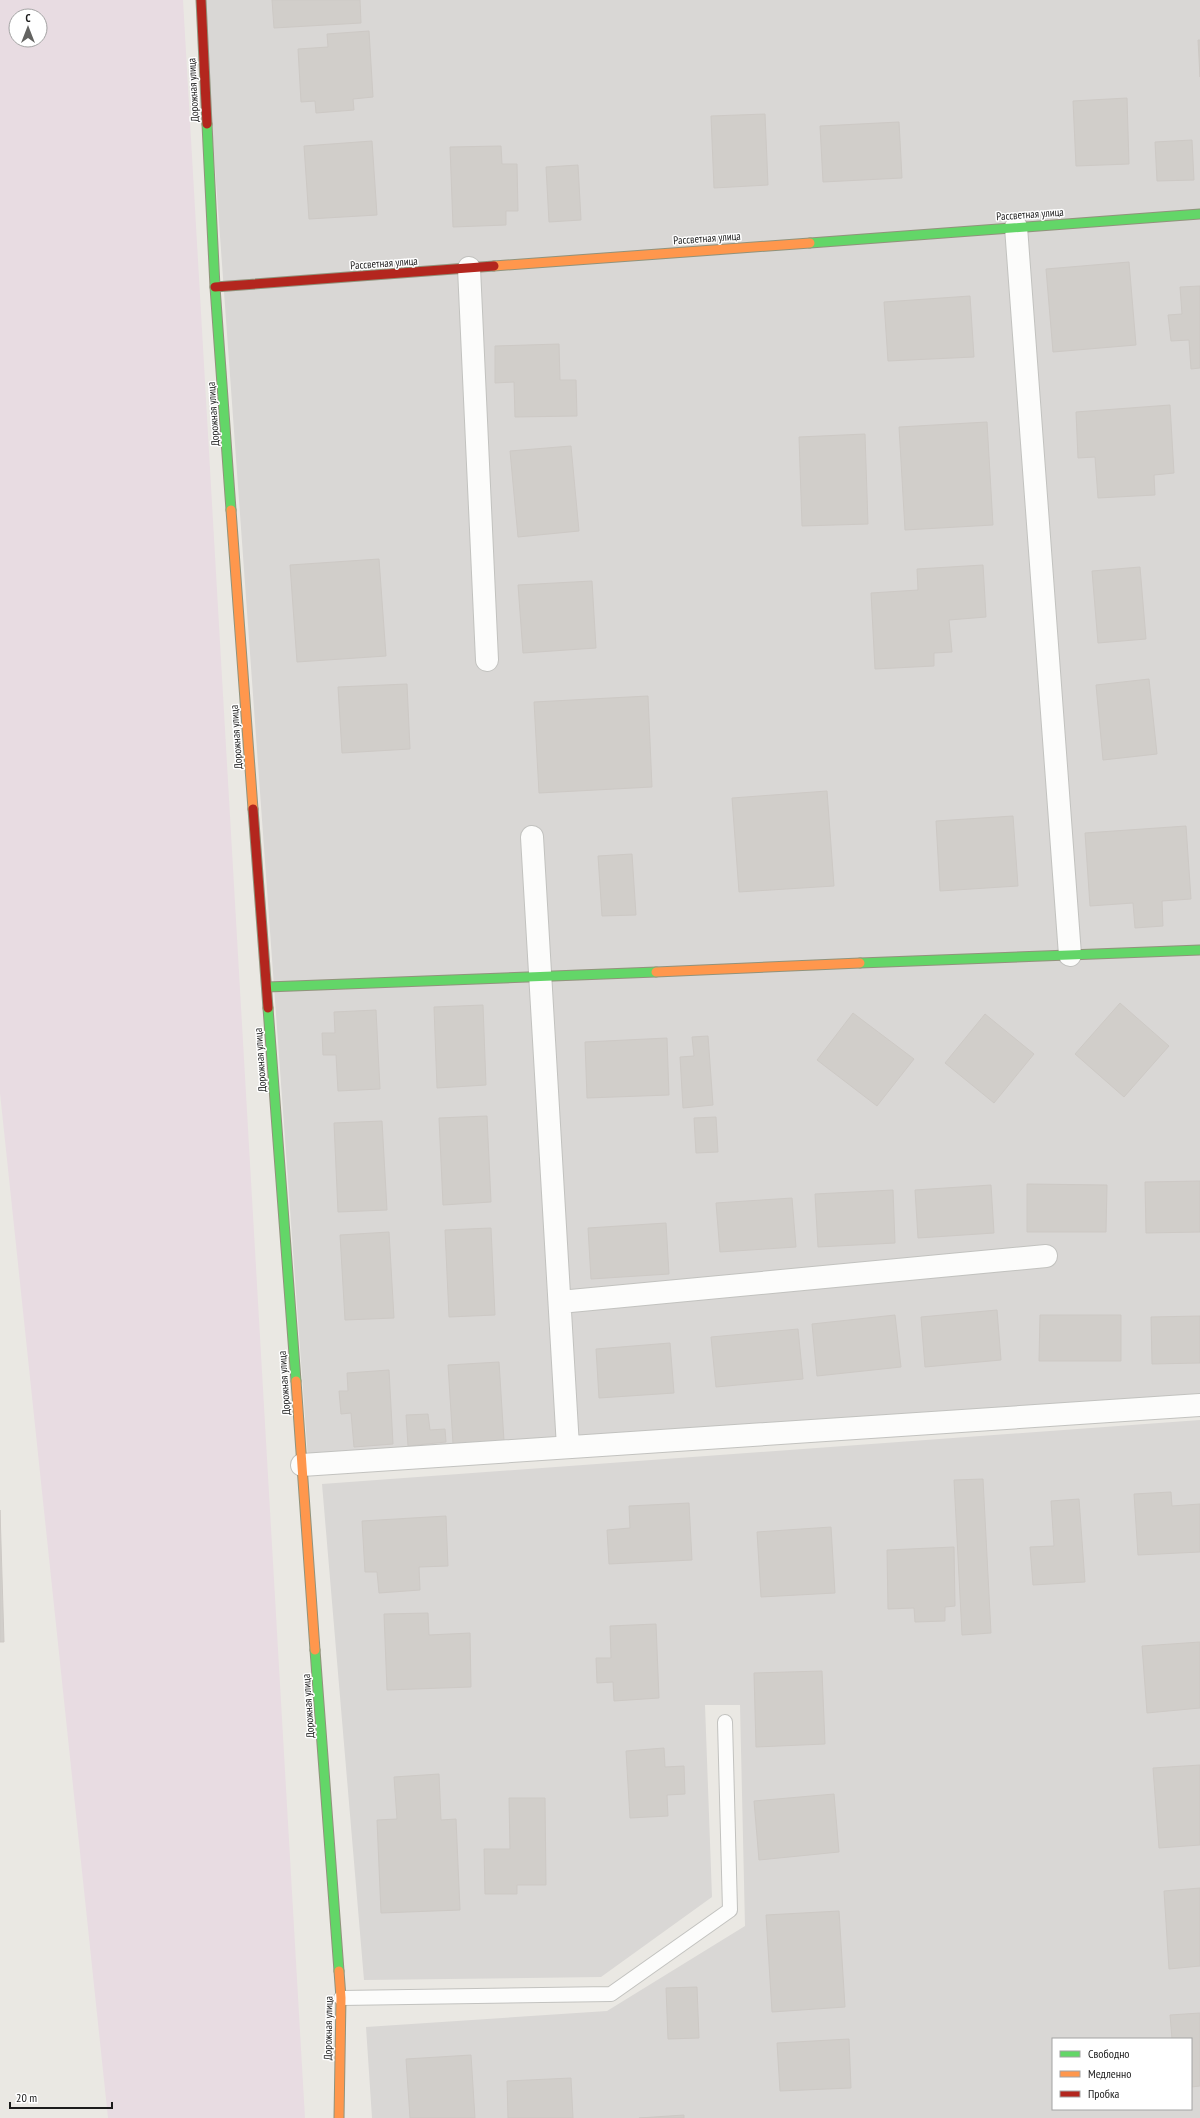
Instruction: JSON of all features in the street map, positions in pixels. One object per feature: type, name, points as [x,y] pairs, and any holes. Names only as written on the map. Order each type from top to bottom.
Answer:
[{"type":"street","name":"Дорожная улица","points":[[201,0],[215,287],[341,1998],[339,2118]]},
{"type":"street","name":"Рассветная улица","points":[[215,287],[1200,214]]},
{"type":"street","points":[[1016,227],[1070,955]]},
{"type":"street","points":[[469,268],[487,660]]},
{"type":"street","points":[[532,837],[568,1447]]},
{"type":"street","points":[[267,987],[1200,950]]},
{"type":"street","points":[[560,1302],[1046,1256]]},
{"type":"street","points":[[302,1465],[1200,1405]]},
{"type":"lane","points":[[341,1998],[612,1994],[730,1910],[725,1722]]},
{"type":"shaded area","points":[[0,0],[183,0],[305,2118],[108,2118],[0,1093]]},
{"type":"shaded area","points":[[203,0],[1200,0],[1200,1397],[308,1459]]},
{"type":"shaded area","points":[[1200,1420],[1200,2118],[372,2118],[366,2027],[607,2011],[745,1926],[740,1705],[705,1705],[712,1897],[601,1977],[364,1980],[322,1484]]},
{"type":"building","points":[[272,0],[360,0],[361,23],[274,28]]},
{"type":"building","points":[[369,31],[373,97],[353,99],[354,110],[316,113],[315,101],[301,102],[298,49],[328,47],[327,34]]},
{"type":"building","points":[[1198,40],[1200,40],[1200,77]]},
{"type":"building","points":[[1127,98],[1129,164],[1076,166],[1073,101]]},
{"type":"building","points":[[765,114],[768,185],[714,188],[711,116]]},
{"type":"building","points":[[899,122],[902,178],[823,182],[820,126]]},
{"type":"building","points":[[1192,140],[1194,180],[1157,181],[1155,142]]},
{"type":"building","points":[[372,141],[377,215],[309,219],[304,146]]},
{"type":"building","points":[[501,146],[502,164],[517,164],[518,211],[506,211],[506,225],[453,227],[450,147]]},
{"type":"building","points":[[578,165],[581,220],[549,222],[546,167]]},
{"type":"building","points":[[1129,262],[1136,345],[1053,352],[1046,269]]},
{"type":"building","points":[[1200,286],[1200,368],[1191,369],[1189,340],[1171,341],[1168,315],[1182,314],[1180,287]]},
{"type":"building","points":[[970,296],[974,357],[888,361],[884,302]]},
{"type":"building","points":[[559,344],[560,380],[576,380],[577,416],[515,417],[514,382],[495,383],[495,346]]},
{"type":"building","points":[[1170,405],[1174,473],[1154,475],[1155,495],[1098,498],[1095,457],[1078,458],[1076,412]]},
{"type":"building","points":[[987,422],[993,525],[905,530],[899,427]]},
{"type":"building","points":[[865,434],[868,524],[802,526],[799,437]]},
{"type":"building","points":[[571,446],[579,531],[518,537],[510,451]]},
{"type":"building","points":[[379,559],[386,656],[297,662],[290,565]]},
{"type":"building","points":[[983,565],[986,617],[949,620],[952,652],[934,653],[934,666],[875,669],[871,593],[918,590],[917,569]]},
{"type":"building","points":[[1140,567],[1146,639],[1098,643],[1092,571]]},
{"type":"building","points":[[592,581],[596,648],[523,653],[518,585]]},
{"type":"building","points":[[1149,679],[1157,754],[1103,760],[1096,685]]},
{"type":"building","points":[[407,684],[410,749],[342,753],[338,687]]},
{"type":"building","points":[[648,696],[652,787],[539,793],[534,702]]},
{"type":"building","points":[[827,791],[834,886],[739,892],[732,798]]},
{"type":"building","points":[[1013,816],[1018,886],[940,891],[936,821]]},
{"type":"building","points":[[1186,826],[1191,899],[1162,901],[1163,926],[1135,928],[1133,903],[1090,906],[1085,833]]},
{"type":"building","points":[[632,854],[636,915],[602,916],[598,856]]},
{"type":"building","points":[[1120,1003],[1169,1046],[1124,1097],[1075,1054]]},
{"type":"building","points":[[483,1005],[486,1085],[437,1088],[434,1007]]},
{"type":"building","points":[[376,1010],[380,1089],[338,1091],[336,1055],[323,1055],[322,1033],[335,1033],[334,1012]]},
{"type":"building","points":[[853,1013],[914,1059],[877,1106],[817,1060]]},
{"type":"building","points":[[985,1014],[1034,1054],[994,1103],[945,1063]]},
{"type":"building","points":[[708,1036],[713,1105],[683,1108],[680,1057],[694,1056],[692,1037]]},
{"type":"building","points":[[667,1038],[669,1095],[587,1098],[585,1042]]},
{"type":"building","points":[[487,1116],[491,1202],[443,1205],[439,1118]]},
{"type":"building","points":[[716,1117],[718,1152],[696,1153],[694,1118]]},
{"type":"building","points":[[382,1121],[387,1210],[338,1212],[334,1123]]},
{"type":"building","points":[[1200,1181],[1200,1232],[1146,1233],[1145,1182]]},
{"type":"building","points":[[1027,1184],[1107,1185],[1106,1232],[1027,1232]]},
{"type":"building","points":[[991,1185],[994,1233],[918,1238],[915,1190]]},
{"type":"building","points":[[893,1190],[895,1243],[818,1247],[815,1194]]},
{"type":"building","points":[[792,1198],[796,1247],[720,1252],[716,1203]]},
{"type":"building","points":[[666,1223],[669,1274],[591,1279],[588,1228]]},
{"type":"building","points":[[491,1228],[495,1315],[449,1317],[445,1230]]},
{"type":"building","points":[[389,1232],[394,1318],[345,1320],[340,1235]]},
{"type":"building","points":[[997,1310],[1001,1360],[925,1367],[921,1317]]},
{"type":"building","points":[[895,1315],[901,1367],[817,1376],[812,1324]]},
{"type":"building","points":[[1040,1315],[1121,1315],[1121,1361],[1039,1361]]},
{"type":"building","points":[[1200,1316],[1200,1363],[1152,1364],[1151,1317]]},
{"type":"building","points":[[798,1329],[803,1379],[716,1387],[711,1337]]},
{"type":"building","points":[[670,1343],[674,1393],[599,1398],[596,1349]]},
{"type":"building","points":[[499,1362],[504,1441],[453,1444],[448,1365]]},
{"type":"building","points":[[389,1370],[393,1444],[354,1447],[351,1413],[341,1414],[339,1391],[348,1391],[347,1373]]},
{"type":"building","points":[[428,1414],[430,1430],[445,1429],[446,1442],[408,1446],[406,1415]]},
{"type":"building","points":[[983,1479],[991,1633],[962,1635],[954,1480]]},
{"type":"building","points":[[1171,1492],[1172,1506],[1200,1504],[1200,1552],[1138,1555],[1134,1494]]},
{"type":"building","points":[[1079,1499],[1085,1582],[1033,1585],[1030,1547],[1054,1546],[1051,1501]]},
{"type":"building","points":[[689,1503],[692,1560],[609,1564],[607,1530],[630,1528],[629,1506]]},
{"type":"building","points":[[0,1510],[4,1642],[0,1642]]},
{"type":"building","points":[[446,1516],[448,1566],[419,1567],[420,1590],[379,1593],[377,1572],[365,1572],[362,1521]]},
{"type":"building","points":[[831,1527],[835,1593],[761,1597],[757,1532]]},
{"type":"building","points":[[954,1547],[955,1606],[945,1607],[945,1621],[915,1622],[914,1608],[888,1609],[887,1550]]},
{"type":"building","points":[[428,1613],[429,1635],[470,1633],[471,1687],[387,1690],[384,1614]]},
{"type":"building","points":[[656,1624],[659,1698],[614,1701],[613,1682],[597,1683],[596,1658],[611,1658],[610,1626]]},
{"type":"building","points":[[1200,1642],[1200,1708],[1147,1713],[1142,1646]]},
{"type":"building","points":[[822,1671],[825,1744],[756,1747],[754,1673]]},
{"type":"building","points":[[664,1748],[665,1767],[684,1766],[685,1794],[667,1795],[668,1816],[630,1818],[626,1751]]},
{"type":"building","points":[[1200,1765],[1200,1845],[1159,1848],[1153,1768]]},
{"type":"building","points":[[439,1774],[441,1820],[456,1819],[460,1910],[381,1913],[377,1820],[397,1819],[394,1777]]},
{"type":"building","points":[[834,1794],[839,1852],[759,1860],[754,1801]]},
{"type":"building","points":[[509,1798],[545,1798],[546,1885],[517,1885],[517,1894],[485,1894],[484,1849],[510,1849]]},
{"type":"building","points":[[1200,1888],[1200,1966],[1169,1969],[1164,1891]]},
{"type":"building","points":[[839,1911],[845,2007],[772,2012],[766,1915]]},
{"type":"building","points":[[697,1987],[699,2038],[668,2039],[666,1988]]},
{"type":"building","points":[[1200,2013],[1200,2086],[1192,2087],[1192,2038],[1172,2038],[1170,2015]]},
{"type":"building","points":[[849,2039],[851,2088],[780,2091],[777,2043]]},
{"type":"building","points":[[471,2055],[475,2118],[410,2118],[406,2059]]},
{"type":"building","points":[[571,2078],[573,2118],[508,2118],[507,2081]]},
{"type":"building","points":[[684,2115],[684,2118],[639,2118]]},
{"type":"traffic: fast","points":[[207,124],[215,287],[231,510]]},
{"type":"traffic: fast","points":[[810,243],[1200,214]]},
{"type":"traffic: fast","points":[[860,963],[1200,950]]},
{"type":"traffic: fast","points":[[267,987],[656,972]]},
{"type":"traffic: fast","points":[[268,1008],[296,1381]]},
{"type":"traffic: fast","points":[[315,1650],[339,1971]]},
{"type":"traffic: slow","points":[[494,266],[810,243]]},
{"type":"traffic: slow","points":[[231,510],[253,809]]},
{"type":"traffic: slow","points":[[656,972],[860,963]]},
{"type":"traffic: slow","points":[[296,1381],[315,1650]]},
{"type":"traffic: slow","points":[[339,1971],[341,1998],[339,2118]]},
{"type":"traffic: jam","points":[[201,0],[207,124]]},
{"type":"traffic: jam","points":[[215,287],[494,266]]},
{"type":"traffic: jam","points":[[253,809],[268,1008]]}]
